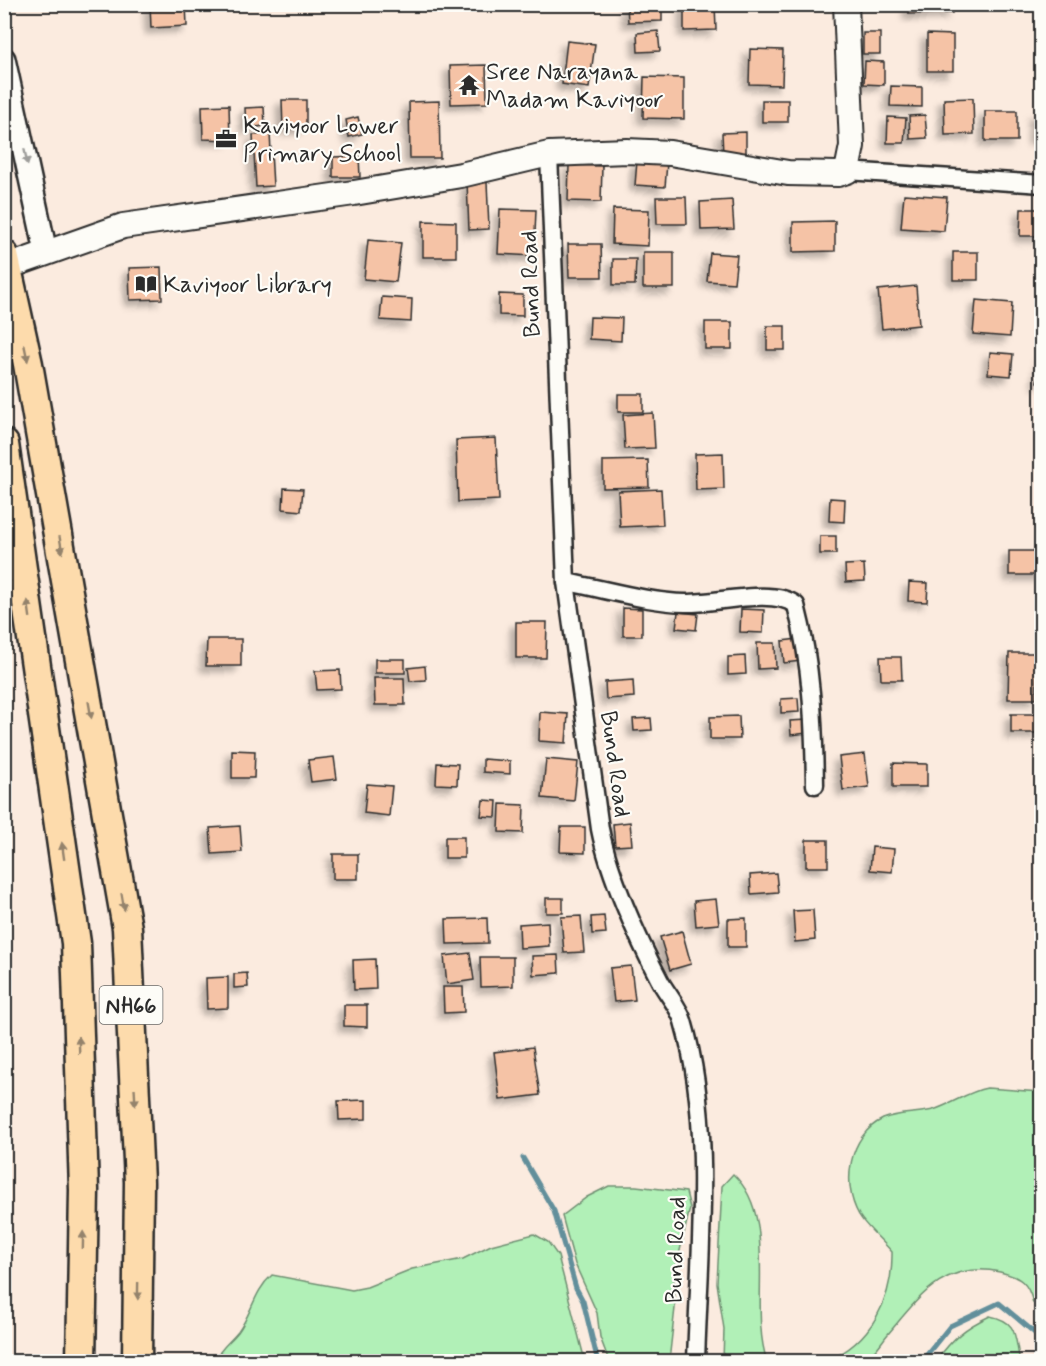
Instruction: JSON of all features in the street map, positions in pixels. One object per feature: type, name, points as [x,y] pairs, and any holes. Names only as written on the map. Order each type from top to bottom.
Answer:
[{"type":"highway","name":"NH66","points":[[13,258],[28,364],[127,928],[139,1182],[137,1362]]},
{"type":"highway","name":"NH66","points":[[4,444],[76,943],[84,1190],[81,1362]]},
{"type":"main road","points":[[13,258],[46,252],[123,226],[354,193],[460,175],[549,154],[627,151],[670,153],[788,172],[838,174],[847,171],[852,146],[846,4]]},
{"type":"street","points":[[4,59],[46,252]]},
{"type":"street","name":"Bund Road","points":[[549,154],[566,582],[606,860],[660,980],[682,1017],[696,1071],[702,1184],[696,1362]]},
{"type":"street","points":[[847,171],[1041,184]]},
{"type":"street","points":[[566,582],[685,603],[764,598],[784,599],[796,605],[806,641],[813,692],[815,785]]},
{"type":"green space","points":[[987,1088],[1041,1092],[1041,1304],[1033,1303],[1026,1285],[1013,1276],[981,1270],[964,1271],[935,1284],[911,1307],[875,1351],[865,1358],[849,1362],[826,1361],[842,1353],[867,1331],[883,1302],[891,1269],[892,1252],[862,1219],[853,1203],[850,1175],[856,1148],[862,1136],[871,1126],[883,1119],[895,1115],[933,1110]]},
{"type":"green space","points":[[733,1174],[747,1192],[755,1214],[759,1238],[760,1315],[767,1361],[723,1361],[724,1329],[717,1283],[722,1186]]},
{"type":"green space","points":[[609,1186],[636,1186],[686,1192],[690,1208],[674,1276],[675,1308],[669,1361],[609,1361],[600,1337],[597,1313],[575,1264],[562,1216],[587,1197]]},
{"type":"green space","points":[[534,1234],[548,1242],[558,1256],[585,1361],[215,1361],[222,1349],[238,1332],[261,1288],[272,1275],[352,1290],[367,1287],[412,1269],[463,1259],[491,1245]]},
{"type":"green space","points":[[990,1316],[1011,1326],[1016,1337],[1020,1361],[936,1361],[960,1334]]},
{"type":"building","points":[[150,4],[186,4],[187,26],[151,28]]},
{"type":"building","points":[[627,4],[662,4],[662,21],[628,22]]},
{"type":"building","points":[[684,4],[715,4],[716,30],[684,31]]},
{"type":"building","points":[[909,4],[951,4],[952,13],[909,14]]},
{"type":"building","points":[[658,31],[660,51],[638,52],[637,33]]},
{"type":"building","points":[[863,33],[880,33],[880,54],[863,54]]},
{"type":"building","points":[[927,34],[953,35],[953,71],[927,71]]},
{"type":"building","points":[[567,41],[595,44],[589,88],[562,84]]},
{"type":"building","points":[[750,49],[783,50],[782,85],[749,84]]},
{"type":"building","points":[[865,61],[884,62],[884,85],[864,84]]},
{"type":"building","name":"Sree Narayana Madam Kaviyoor","points":[[486,65],[487,103],[451,104],[450,66]]},
{"type":"building","points":[[644,77],[684,78],[684,119],[643,118]]},
{"type":"building","points":[[891,86],[922,87],[922,107],[890,106]]},
{"type":"building","points":[[973,98],[974,134],[945,135],[944,99]]},
{"type":"building","points":[[282,100],[306,100],[306,128],[283,129]]},
{"type":"building","points":[[762,100],[788,100],[788,122],[762,122]]},
{"type":"building","points":[[439,101],[440,158],[410,158],[409,102]]},
{"type":"building","points":[[229,105],[230,140],[203,139],[202,106]]},
{"type":"building","points":[[264,107],[265,126],[246,128],[245,108]]},
{"type":"building","points":[[985,111],[1017,111],[1017,141],[985,141]]},
{"type":"building","points":[[1035,113],[1042,113],[1042,139],[1034,139]]},
{"type":"building","points":[[925,115],[927,138],[910,139],[909,116]]},
{"type":"building","points":[[358,117],[362,134],[349,137],[346,120]]},
{"type":"building","points":[[888,117],[906,118],[904,143],[887,143]]},
{"type":"building","points":[[746,132],[746,153],[723,154],[722,133]]},
{"type":"building","points":[[270,134],[273,186],[256,187],[253,135]]},
{"type":"building","points":[[359,156],[360,177],[333,177],[333,157]]},
{"type":"building","points":[[637,161],[667,163],[665,187],[635,185]]},
{"type":"building","points":[[569,165],[602,166],[601,202],[568,201]]},
{"type":"building","points":[[467,182],[487,182],[489,229],[469,230]]},
{"type":"building","points":[[904,194],[947,197],[944,231],[901,228]]},
{"type":"building","points":[[656,197],[686,197],[687,224],[657,224]]},
{"type":"building","points":[[732,200],[734,229],[701,230],[700,202]]},
{"type":"building","points":[[500,209],[536,210],[534,256],[498,254]]},
{"type":"building","points":[[613,209],[649,210],[648,246],[612,244]]},
{"type":"building","points":[[1021,209],[1042,209],[1042,236],[1020,236]]},
{"type":"building","points":[[423,221],[456,222],[456,257],[423,257]]},
{"type":"building","points":[[835,221],[835,251],[793,252],[793,222]]},
{"type":"building","points":[[368,240],[401,243],[396,282],[364,279]]},
{"type":"building","points":[[568,244],[601,244],[602,277],[569,277]]},
{"type":"building","points":[[643,252],[674,252],[674,288],[643,288]]},
{"type":"building","points":[[953,252],[978,252],[978,280],[953,280]]},
{"type":"building","points":[[710,253],[737,255],[734,283],[707,281]]},
{"type":"building","points":[[613,259],[636,259],[635,285],[613,285]]},
{"type":"building","name":"Kaviyoor Library","points":[[161,267],[162,299],[130,300],[129,268]]},
{"type":"building","points":[[916,286],[919,325],[882,329],[878,290]]},
{"type":"building","points":[[499,294],[523,295],[523,316],[499,315]]},
{"type":"building","points":[[382,297],[412,299],[411,322],[380,320]]},
{"type":"building","points":[[976,300],[1012,303],[1010,337],[973,334]]},
{"type":"building","points":[[590,317],[622,318],[621,341],[589,339]]},
{"type":"building","points":[[705,322],[732,322],[732,349],[705,349]]},
{"type":"building","points":[[767,326],[785,326],[785,350],[767,350]]},
{"type":"building","points":[[990,352],[1013,354],[1011,376],[988,374]]},
{"type":"building","points":[[1042,355],[1042,383],[1037,382]]},
{"type":"building","points":[[618,394],[643,394],[643,412],[618,412]]},
{"type":"building","points":[[653,413],[655,448],[625,449],[623,415]]},
{"type":"building","points":[[496,438],[499,500],[458,502],[456,440]]},
{"type":"building","points":[[723,453],[724,489],[696,490],[695,454]]},
{"type":"building","points":[[648,460],[649,487],[603,488],[603,461]]},
{"type":"building","points":[[284,488],[303,489],[301,511],[283,509]]},
{"type":"building","points":[[661,489],[663,525],[620,527],[618,491]]},
{"type":"building","points":[[830,498],[845,499],[844,522],[829,521]]},
{"type":"building","points":[[820,536],[836,536],[836,554],[820,554]]},
{"type":"building","points":[[1009,551],[1042,551],[1042,575],[1009,575]]},
{"type":"building","points":[[864,564],[865,581],[846,582],[845,565]]},
{"type":"building","points":[[909,582],[928,583],[927,602],[908,601]]},
{"type":"building","points":[[623,608],[642,609],[642,636],[623,636]]},
{"type":"building","points":[[741,609],[764,610],[763,633],[740,632]]},
{"type":"building","points":[[678,612],[698,614],[696,630],[676,628]]},
{"type":"building","points":[[516,622],[547,622],[546,658],[516,658]]},
{"type":"building","points":[[207,639],[241,639],[241,666],[206,666]]},
{"type":"building","points":[[798,639],[801,661],[784,663],[782,641]]},
{"type":"building","points":[[757,643],[775,643],[776,668],[758,669]]},
{"type":"building","points":[[1009,653],[1037,653],[1036,699],[1008,699]]},
{"type":"building","points":[[745,656],[746,674],[728,675],[728,657]]},
{"type":"building","points":[[880,657],[901,657],[902,680],[881,680]]},
{"type":"building","points":[[375,659],[405,659],[405,673],[375,673]]},
{"type":"building","points":[[425,666],[426,680],[410,681],[408,668]]},
{"type":"building","points":[[340,670],[341,689],[317,690],[315,671]]},
{"type":"building","points":[[374,678],[404,678],[405,705],[375,705]]},
{"type":"building","points":[[633,680],[634,697],[606,699],[605,682]]},
{"type":"building","points":[[798,698],[799,712],[781,713],[781,699]]},
{"type":"building","points":[[540,712],[568,714],[566,743],[539,741]]},
{"type":"building","points":[[1011,714],[1038,714],[1038,733],[1011,733]]},
{"type":"building","points":[[739,716],[740,739],[710,739],[710,717]]},
{"type":"building","points":[[651,718],[652,730],[634,731],[633,719]]},
{"type":"building","points":[[806,720],[807,733],[791,735],[790,721]]},
{"type":"building","points":[[232,750],[255,751],[254,778],[232,778]]},
{"type":"building","points":[[865,754],[869,787],[843,790],[839,757]]},
{"type":"building","points":[[334,757],[337,779],[311,782],[308,760]]},
{"type":"building","points":[[483,759],[510,761],[510,774],[483,772]]},
{"type":"building","points":[[546,759],[578,762],[574,801],[542,798]]},
{"type":"building","points":[[437,763],[458,764],[457,785],[436,784]]},
{"type":"building","points":[[893,763],[927,764],[927,787],[893,787]]},
{"type":"building","points":[[367,784],[392,786],[389,816],[364,813]]},
{"type":"building","points":[[483,800],[497,801],[496,817],[481,816]]},
{"type":"building","points":[[500,804],[524,805],[523,833],[499,832]]},
{"type":"building","points":[[630,822],[632,845],[615,846],[613,824]]},
{"type":"building","points":[[240,826],[242,852],[212,854],[210,828]]},
{"type":"building","points":[[561,827],[585,827],[585,853],[560,852]]},
{"type":"building","points":[[445,837],[464,837],[464,858],[445,858]]},
{"type":"building","points":[[806,840],[828,840],[828,867],[806,867]]},
{"type":"building","points":[[872,847],[894,849],[892,872],[870,870]]},
{"type":"building","points":[[333,854],[358,854],[358,879],[333,879]]},
{"type":"building","points":[[776,873],[778,892],[751,894],[750,875]]},
{"type":"building","points":[[546,898],[563,898],[563,913],[546,913]]},
{"type":"building","points":[[716,899],[719,924],[696,926],[694,901]]},
{"type":"building","points":[[813,910],[815,940],[795,942],[793,911]]},
{"type":"building","points":[[581,916],[584,952],[564,953],[561,917]]},
{"type":"building","points":[[604,916],[606,933],[592,934],[591,917]]},
{"type":"building","points":[[487,918],[488,943],[447,944],[446,919]]},
{"type":"building","points":[[746,918],[746,947],[728,947],[728,919]]},
{"type":"building","points":[[548,922],[549,946],[520,948],[519,924]]},
{"type":"building","points":[[682,931],[691,964],[670,970],[660,937]]},
{"type":"building","points":[[470,953],[474,980],[447,984],[444,956]]},
{"type":"building","points":[[558,955],[559,973],[533,975],[532,956]]},
{"type":"building","points":[[480,957],[513,957],[513,986],[481,987]]},
{"type":"building","points":[[375,959],[376,989],[354,990],[353,960]]},
{"type":"building","points":[[631,966],[635,1000],[614,1002],[610,968]]},
{"type":"building","points":[[247,973],[248,987],[234,988],[234,974]]},
{"type":"building","points":[[228,977],[228,1008],[207,1009],[206,978]]},
{"type":"building","points":[[443,987],[463,987],[464,1012],[444,1013]]},
{"type":"building","points":[[344,1005],[367,1005],[367,1027],[344,1026]]},
{"type":"building","points":[[533,1047],[540,1095],[500,1100],[494,1052]]},
{"type":"building","points":[[366,1100],[366,1119],[339,1120],[338,1101]]},
{"type":"waterway","points":[[523,1158],[554,1211],[576,1288],[583,1301],[598,1362]]},
{"type":"waterway","points":[[921,1362],[950,1326],[999,1303],[1042,1339]]},
{"type":"place","name":"Sree Narayana Madam Kaviyoor","points":[[469,85]]},
{"type":"place","name":"Kaviyoor Lower Primary School","points":[[226,139]]},
{"type":"place","name":"Kaviyoor Library","points":[[146,284]]}]
